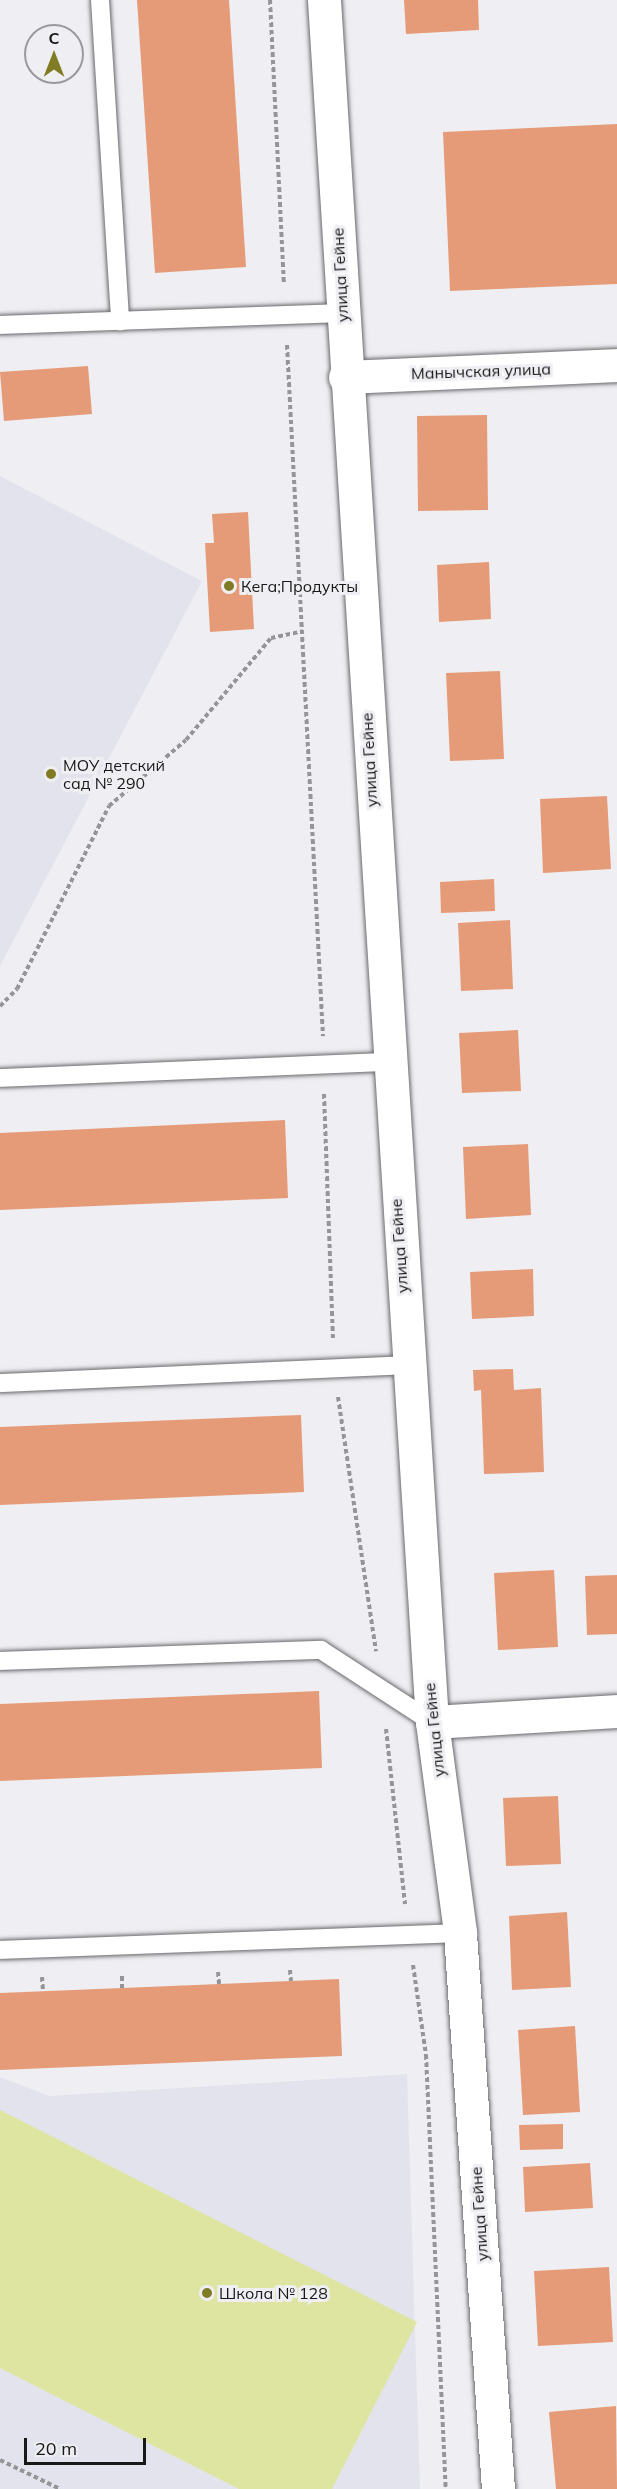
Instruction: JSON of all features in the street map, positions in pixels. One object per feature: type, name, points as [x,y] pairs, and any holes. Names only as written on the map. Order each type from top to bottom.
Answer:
[{"type":"street","name":"улица Гейне","points":[[324,0],[345,376],[407,1365],[432,1722],[460,1933],[498,2489]]},
{"type":"street","name":"Манычская улица","points":[[345,376],[617,365]]},
{"type":"street","points":[[432,1722],[617,1712]]},
{"type":"lane","points":[[100,0],[120,321]]},
{"type":"lane","points":[[0,325],[342,313]]},
{"type":"lane","points":[[0,1078],[387,1062]]},
{"type":"lane","points":[[0,1383],[407,1365]]},
{"type":"lane","points":[[0,1661],[321,1650],[432,1722]]},
{"type":"lane","points":[[0,1950],[460,1933]]},
{"type":"path","points":[[270,0],[324,1065],[334,1370]]},
{"type":"path","points":[[0,1006],[17,989],[109,806],[186,740],[271,638],[303,631]]},
{"type":"path","points":[[0,2460],[60,2489]]},
{"type":"shaded area","name":"МОУ детский сад № 290","points":[[0,476],[202,581],[0,966]]},
{"type":"shaded area","name":"Школа № 128","points":[[407,2074],[420,2489],[0,2489],[0,2077],[49,2096]]},
{"type":"green space","points":[[0,2110],[417,2322],[332,2489],[239,2489],[0,2368]]},
{"type":"building","points":[[137,0],[229,0],[246,267],[155,273]]},
{"type":"building","points":[[404,0],[478,0],[479,30],[406,34]]},
{"type":"building","points":[[617,124],[617,284],[450,291],[443,132]]},
{"type":"building","points":[[88,366],[92,414],[4,421],[0,372]]},
{"type":"building","points":[[487,415],[488,510],[418,511],[417,416]]},
{"type":"building","name":"Кега;Продукты","points":[[248,512],[254,629],[210,632],[205,543],[214,543],[212,514]]},
{"type":"building","points":[[489,562],[491,619],[439,622],[437,565]]},
{"type":"building","points":[[500,671],[504,759],[450,761],[446,673]]},
{"type":"building","points":[[607,796],[611,869],[543,873],[540,799]]},
{"type":"building","points":[[494,879],[495,911],[441,913],[440,882]]},
{"type":"building","points":[[510,920],[513,989],[461,991],[458,923]]},
{"type":"building","points":[[518,1030],[521,1091],[462,1093],[459,1033]]},
{"type":"building","points":[[285,1120],[288,1198],[0,1210],[0,1133]]},
{"type":"building","points":[[528,1144],[531,1215],[466,1219],[463,1147]]},
{"type":"building","points":[[533,1269],[534,1316],[472,1319],[470,1272]]},
{"type":"building","points":[[513,1369],[514,1390],[541,1388],[544,1472],[484,1474],[481,1390],[474,1391],[473,1370]]},
{"type":"building","points":[[301,1415],[304,1492],[0,1505],[0,1427]]},
{"type":"building","points":[[554,1570],[558,1647],[498,1650],[494,1573]]},
{"type":"building","points":[[617,1575],[617,1634],[587,1635],[585,1576]]},
{"type":"building","points":[[319,1691],[322,1768],[0,1781],[0,1704]]},
{"type":"building","points":[[558,1796],[561,1864],[506,1866],[503,1798]]},
{"type":"building","points":[[567,1912],[571,1987],[512,1990],[509,1916]]},
{"type":"building","points":[[339,1979],[342,2056],[0,2070],[0,1993]]},
{"type":"building","points":[[575,2026],[580,2112],[523,2115],[518,2030]]},
{"type":"building","points":[[563,2124],[563,2149],[520,2150],[519,2125]]},
{"type":"building","points":[[590,2163],[593,2208],[525,2212],[523,2167]]},
{"type":"building","points":[[609,2267],[613,2342],[538,2346],[534,2271]]},
{"type":"building","points":[[616,2406],[617,2489],[556,2489],[549,2412]]},
{"type":"place","name":"Кега;Продукты","points":[[229,586]]},
{"type":"place","name":"МОУ детский сад № 290","points":[[51,774]]},
{"type":"place","name":"Школа № 128","points":[[207,2293]]}]
